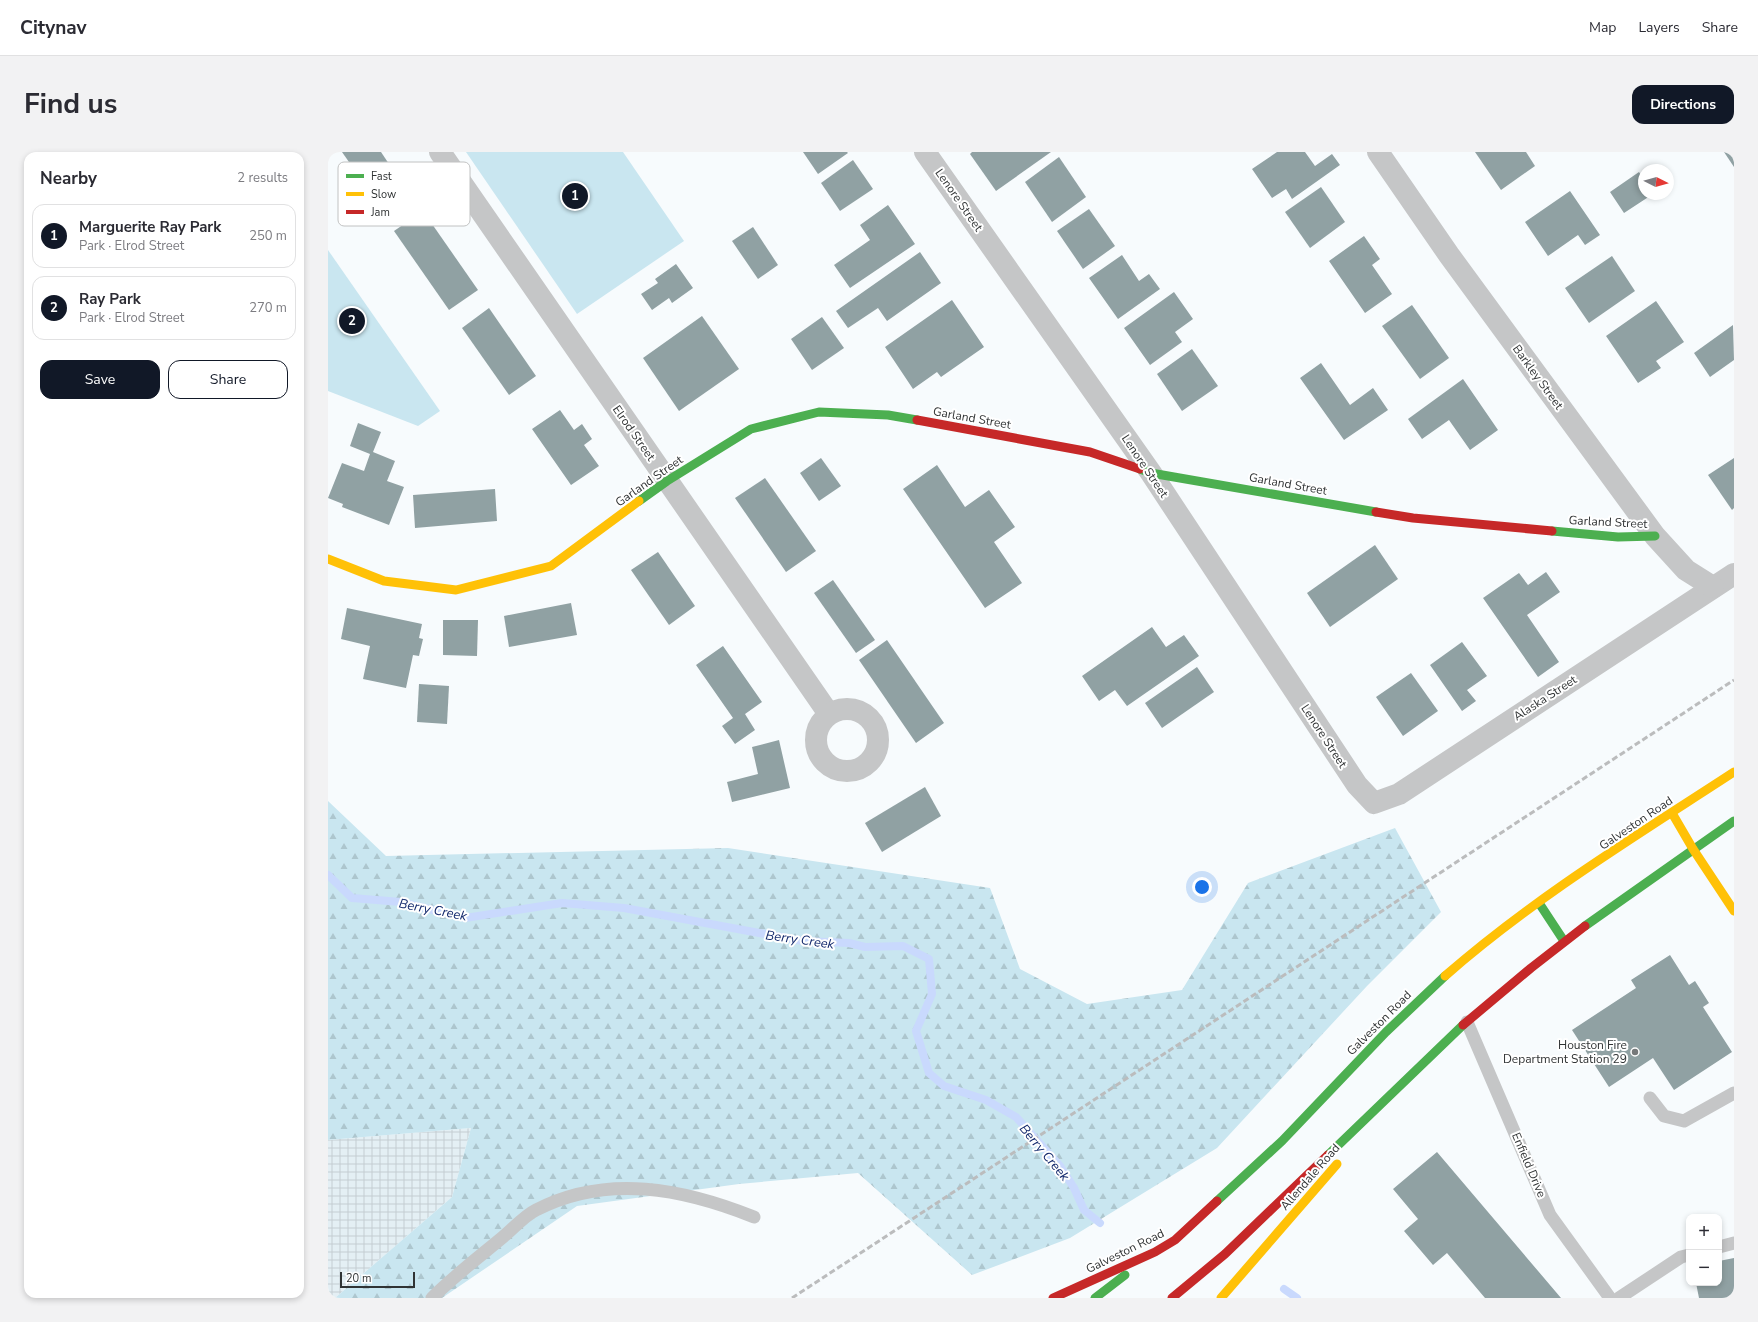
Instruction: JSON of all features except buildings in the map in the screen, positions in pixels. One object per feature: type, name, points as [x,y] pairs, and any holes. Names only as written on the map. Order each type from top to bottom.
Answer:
[{"type":"main road","name":"Garland Street","points":[[328,559],[384,581],[456,590],[551,566],[667,482],[751,429],[819,412],[888,415],[1083,450],[1151,473],[1413,518],[1618,537],[1655,536]]},
{"type":"main road","name":"Galveston Road","points":[[1053,1298],[1155,1252],[1175,1240],[1295,1127],[1359,1059],[1424,995],[1481,945],[1539,903],[1672,812],[1734,772]]},
{"type":"main road","points":[[1672,812],[1693,849],[1734,911]]},
{"type":"main road","points":[[1172,1298],[1225,1254],[1467,1022],[1564,941],[1734,821]]},
{"type":"main road","points":[[1539,903],[1564,941]]},
{"type":"main road","points":[[1360,1137],[1417,1071]]},
{"type":"main road","name":"Allendale Road","points":[[1221,1298],[1344,1156]]},
{"type":"main road","points":[[1095,1298],[1175,1240]]},
{"type":"street","name":"Elrod Street","points":[[440,152],[447,162]]},
{"type":"street","name":"Lenore Street","points":[[925,152],[1151,473],[1357,785]]},
{"type":"street","name":"Barkley Street","points":[[1378,152],[1449,255],[1655,536],[1686,570],[1713,587]]},
{"type":"street","name":"Elrod Street","points":[[470,196],[829,714]]},
{"type":"street","name":"Alaska Street","points":[[1357,785],[1374,803],[1399,794],[1734,574]]},
{"type":"lane","name":"Enfield Drive","points":[[1467,1022],[1550,1215],[1610,1298]]},
{"type":"lane","points":[[1650,1098],[1664,1116],[1684,1121],[1734,1093]]},
{"type":"lane","points":[[432,1298],[535,1210],[563,1198],[590,1191],[629,1188],[678,1193],[718,1202],[754,1217]]},
{"type":"lane","points":[[1722,1246],[1734,1243]]},
{"type":"lane","points":[[1619,1298],[1681,1257],[1686,1256]]},
{"type":"shaded area","points":[[471,1128],[452,1197],[335,1298],[328,1298],[328,1140]]},
{"type":"green space","points":[[466,152],[623,152],[684,241],[577,314]]},
{"type":"green space","points":[[328,250],[440,411],[418,426],[328,391]]},
{"type":"green space","points":[[328,801],[386,856],[728,848],[990,888],[1020,969],[1087,1004],[1182,990],[1248,883],[1395,828],[1441,912],[1367,986],[1217,1148],[1070,1238],[972,1275],[858,1173],[739,1184],[577,1206],[442,1298],[335,1298],[452,1197],[471,1128],[328,1140]]},
{"type":"waterway","name":"Berry Creek","points":[[328,875],[352,898],[401,902],[465,918],[562,903],[624,908],[803,941],[849,943],[865,947],[903,946],[929,959],[932,994],[916,1031],[929,1073],[944,1086],[986,1100],[1016,1117],[1060,1166],[1074,1188],[1084,1210],[1100,1223]]},
{"type":"waterway","name":"Berry Creek","points":[[1284,1289],[1297,1298]]},
{"type":"railway","points":[[792,1298],[1734,680]]},
{"type":"traffic: fast","points":[[639,501],[667,481],[751,429],[819,412],[888,415],[917,420]]},
{"type":"traffic: fast","points":[[1140,469],[1151,473],[1376,512]]},
{"type":"traffic: fast","points":[[1552,531],[1618,537],[1655,536]]},
{"type":"traffic: fast","points":[[1585,926],[1734,821]]},
{"type":"traffic: fast","points":[[1539,903],[1564,941]]},
{"type":"traffic: fast","points":[[1217,1201],[1282,1141],[1386,1032],[1445,976]]},
{"type":"traffic: fast","points":[[1328,1155],[1463,1025]]},
{"type":"traffic: fast","points":[[1095,1298],[1125,1275]]},
{"type":"traffic: slow","points":[[328,559],[384,581],[456,590],[551,566],[639,501]]},
{"type":"traffic: slow","points":[[1445,976],[1479,947],[1550,894],[1623,844],[1734,772]]},
{"type":"traffic: slow","points":[[1672,813],[1693,849],[1734,911]]},
{"type":"traffic: slow","points":[[1221,1298],[1337,1164]]},
{"type":"traffic: jam","points":[[917,420],[1090,452],[1140,469]]},
{"type":"traffic: jam","points":[[1376,512],[1413,518],[1552,531]]},
{"type":"traffic: jam","points":[[1463,1025],[1531,968],[1585,926]]},
{"type":"traffic: jam","points":[[1172,1298],[1225,1254],[1328,1155]]},
{"type":"traffic: jam","points":[[1053,1298],[1155,1252],[1175,1240],[1217,1201]]},
{"type":"place","name":"Marguerite Ray Park","points":[[575,196]]},
{"type":"place","name":"Ray Park","points":[[352,321]]},
{"type":"place","name":"Houston Fire Department Station 29","points":[[1635,1052]]}]
